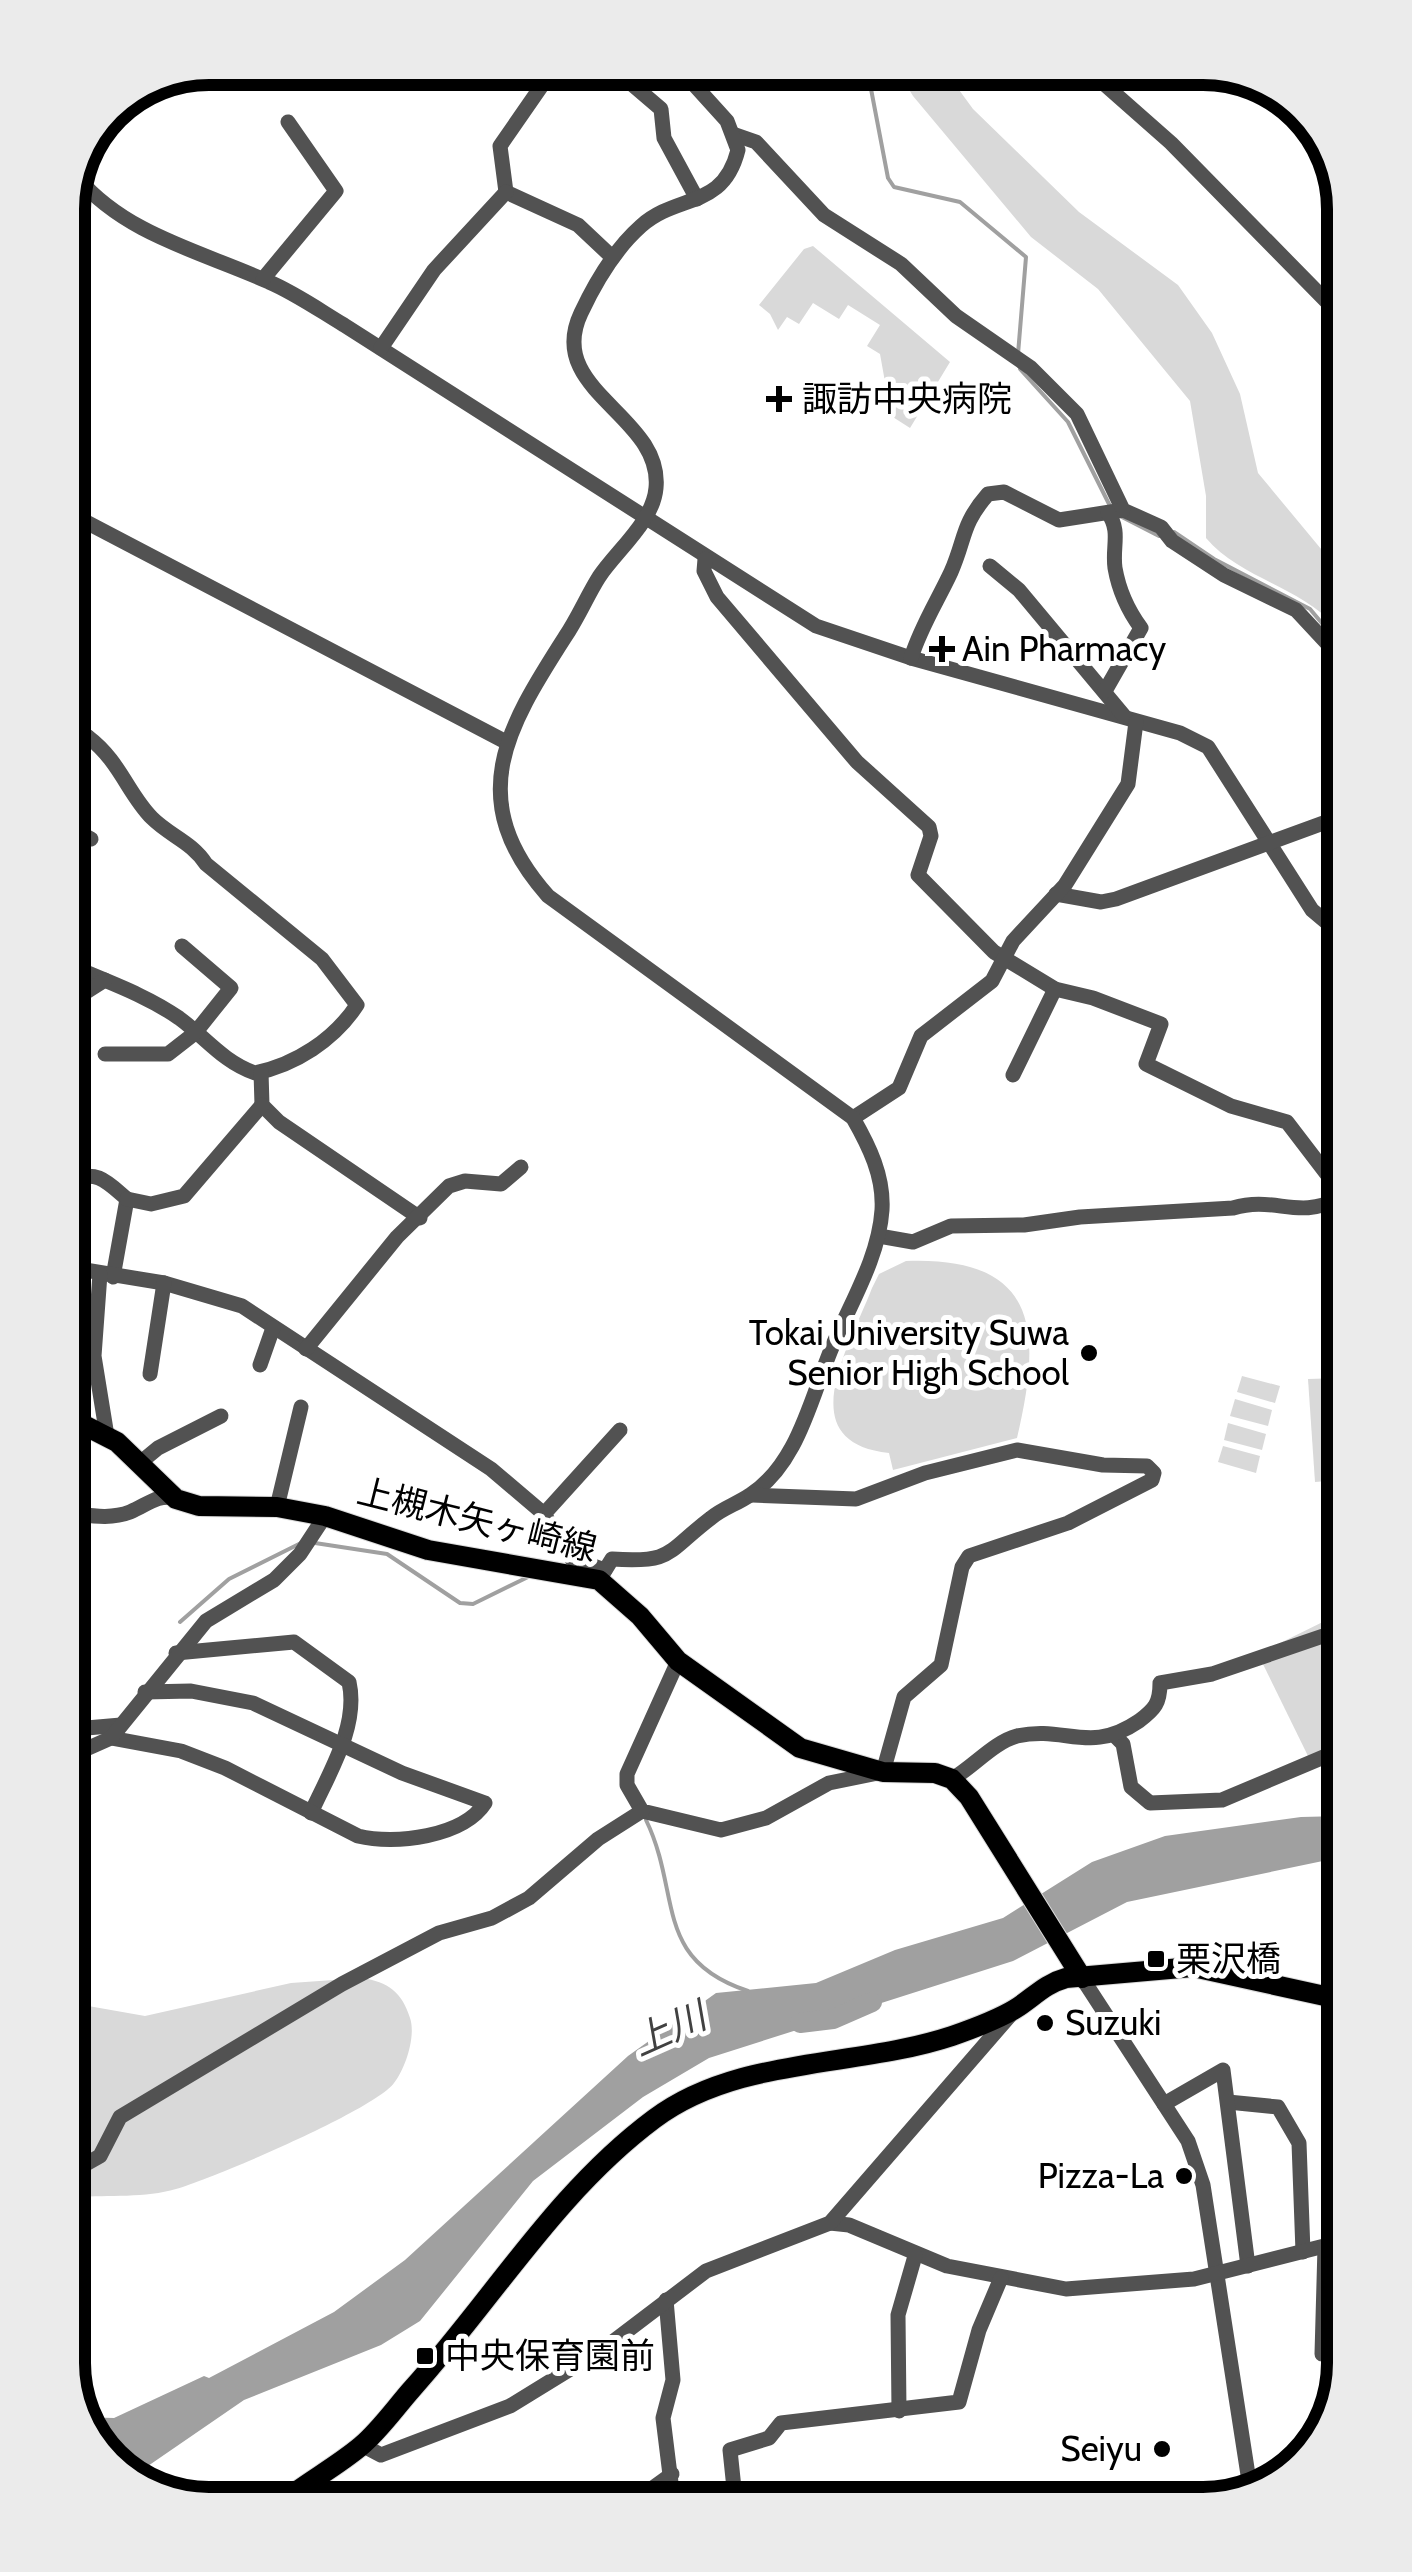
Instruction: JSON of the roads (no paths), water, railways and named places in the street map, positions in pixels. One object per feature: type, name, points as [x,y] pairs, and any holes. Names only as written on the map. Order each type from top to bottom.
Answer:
[{"type":"main road","points":[[85,1425],[107,1436],[141,1462],[176,1499]]},
{"type":"main road","name":"上槻木矢ヶ崎線","points":[[176,1499],[199,1506],[278,1507],[428,1550],[602,1575],[678,1660],[800,1748],[883,1772],[935,1773],[952,1779]]},
{"type":"main road","points":[[952,1779],[969,1797],[1082,1978]]},
{"type":"main road","points":[[304,2487],[362,2445],[432,2368],[567,2198],[608,2156],[658,2116],[732,2081],[898,2051],[953,2035],[1015,2009],[1052,1982],[1193,1967],[1327,1996]]},
{"type":"street","points":[[506,192],[500,146],[542,85]]},
{"type":"street","points":[[634,85],[657,102],[664,138],[697,199]]},
{"type":"street","points":[[85,1270],[164,1283],[242,1306],[448,1439],[544,1514],[566,1554],[602,1575],[612,1559],[653,1561],[669,1556],[725,1507],[752,1495],[788,1453],[801,1430],[814,1384],[879,1236],[882,1189],[870,1148],[853,1118],[548,896],[508,836],[499,788],[506,742],[531,690],[599,578],[644,519],[656,488],[650,450],[586,382],[575,353],[574,334],[580,314],[612,257],[644,223],[725,182],[738,150],[733,134],[694,85]]},
{"type":"street","points":[[1105,85],[1170,143],[1327,303]]},
{"type":"street","points":[[264,279],[336,191],[288,122]]},
{"type":"street","points":[[733,134],[756,142],[824,215],[901,264],[956,316],[1012,352],[1076,414],[1115,511],[1114,563],[1122,592],[1141,628],[1105,690]]},
{"type":"street","points":[[87,188],[101,204],[125,220],[264,279],[382,348],[705,559],[816,626],[911,658],[1180,733],[1208,747],[1312,910],[1327,923]]},
{"type":"street","points":[[506,192],[578,226],[612,257]]},
{"type":"street","points":[[382,348],[434,270],[506,192]]},
{"type":"street","points":[[911,658],[924,620],[952,569],[963,528],[988,494],[1004,492],[1060,520],[1115,511],[1167,534],[1224,575],[1296,610],[1327,643]]},
{"type":"street","points":[[85,520],[506,742]]},
{"type":"street","points":[[705,559],[704,571],[717,597],[857,762],[928,827],[931,836],[918,875],[974,936],[1055,990],[1093,998],[1161,1024],[1146,1064],[1231,1106],[1287,1122],[1327,1177]]},
{"type":"street","points":[[853,1118],[893,1095],[921,1036],[984,990],[1004,958],[1056,894],[1128,784],[1131,720],[1067,652],[1019,590],[990,566]]},
{"type":"street","points":[[85,735],[128,779],[151,817],[197,850],[206,864],[322,958],[357,1006],[333,1034],[298,1058],[261,1072],[238,1067],[150,999],[85,972]]},
{"type":"street","points":[[85,742],[88,737]]},
{"type":"street","points":[[1056,894],[1101,902],[1116,899],[1327,821]]},
{"type":"street","points":[[85,836],[91,839]]},
{"type":"street","points":[[105,1054],[168,1054],[195,1033],[232,988],[182,946]]},
{"type":"street","points":[[85,993],[105,980]]},
{"type":"street","points":[[1013,1075],[1055,990]]},
{"type":"street","points":[[85,1174],[100,1176],[126,1199],[151,1204],[184,1196],[262,1105],[261,1072]]},
{"type":"street","points":[[262,1105],[308,1142],[420,1218]]},
{"type":"street","points":[[306,1349],[397,1237],[449,1186],[465,1181],[501,1184],[521,1167]]},
{"type":"street","points":[[107,1436],[94,1356],[107,1275],[126,1199]]},
{"type":"street","points":[[879,1236],[912,1242],[951,1226],[1024,1225],[1080,1217],[1232,1208],[1252,1202],[1317,1210],[1327,1203]]},
{"type":"street","points":[[150,1374],[164,1283]]},
{"type":"street","points":[[260,1365],[273,1328]]},
{"type":"street","points":[[278,1507],[301,1407]]},
{"type":"street","points":[[141,1462],[158,1448],[222,1416]]},
{"type":"street","points":[[544,1514],[620,1430]]},
{"type":"street","points":[[85,2165],[100,2156],[120,2117],[439,1932],[492,1918],[529,1898],[598,1839],[639,1814],[721,1830],[766,1818],[829,1784],[883,1772],[904,1697],[941,1665],[962,1567],[969,1556],[1105,1506],[1152,1480],[1154,1473],[1147,1466],[1103,1465],[1016,1450],[925,1473],[856,1499],[752,1495]]},
{"type":"street","points":[[85,1515],[106,1518],[163,1496],[176,1499]]},
{"type":"street","points":[[85,1749],[116,1732],[176,1652],[206,1621],[274,1580],[300,1554],[321,1522]]},
{"type":"street","points":[[952,1779],[1001,1743],[1022,1735],[1116,1737],[1160,1702],[1160,1683],[1212,1674],[1327,1636]]},
{"type":"street","points":[[176,1652],[294,1642],[350,1682],[353,1701],[341,1746],[312,1813]]},
{"type":"street","points":[[639,1814],[626,1785],[627,1774],[678,1660]]},
{"type":"street","points":[[85,1730],[116,1732],[181,1750],[225,1768],[358,1836],[381,1842],[439,1831],[475,1818],[484,1803],[341,1746],[253,1703],[191,1691],[145,1692]]},
{"type":"street","points":[[1116,1737],[1123,1744],[1131,1787],[1150,1803],[1222,1800],[1327,1756]]},
{"type":"street","points":[[1082,1978],[1188,2141],[1203,2185],[1249,2478]]},
{"type":"street","points":[[362,2445],[381,2455],[510,2406],[606,2347],[666,2300],[730,2259],[813,2233],[830,2223],[1015,2009]]},
{"type":"street","points":[[1164,2104],[1223,2070],[1248,2266]]},
{"type":"street","points":[[1228,2102],[1278,2108],[1294,2130],[1299,2143],[1303,2252]]},
{"type":"street","points":[[830,2223],[849,2226],[915,2256],[1001,2278],[1040,2287],[1096,2290],[1218,2275],[1325,2246],[1322,2354]]},
{"type":"street","points":[[899,2412],[898,2315],[915,2256]]},
{"type":"street","points":[[734,2487],[730,2450],[769,2438],[781,2423],[959,2402],[1001,2278]]},
{"type":"street","points":[[666,2300],[673,2380],[663,2418],[672,2487]]},
{"type":"street","points":[[654,2487],[672,2474]]},
{"type":"water","points":[[1327,1816],[1327,1860],[1127,1902],[1013,1961],[709,2058],[643,2097],[533,2181],[420,2321],[381,2345],[244,2400],[144,2468],[116,2445],[98,2418],[114,2418],[204,2376],[209,2378],[334,2312],[405,2260],[628,2056],[716,1993],[816,1983],[895,1950],[1003,1918],[1092,1862],[1165,1836]]},
{"type":"waterway","points":[[870,85],[888,178],[894,187],[960,202],[1026,257],[1018,354]]},
{"type":"waterway","points":[[1020,369],[1068,422],[1110,506]]},
{"type":"waterway","points":[[1120,516],[1159,536]]},
{"type":"waterway","points":[[1174,532],[1214,559],[1310,609],[1327,629]]},
{"type":"waterway","points":[[180,1622],[229,1579],[301,1543]]},
{"type":"waterway","points":[[315,1543],[387,1554],[460,1603],[473,1604],[528,1577]]},
{"type":"waterway","points":[[646,1820],[683,1942],[697,1961],[718,1978],[748,1991]]},
{"type":"waterway","name":"上川","points":[[800,2023],[833,2019],[872,2002]]},
{"type":"place","name":"諏訪中央病院","points":[[779,399]]},
{"type":"place","name":"Ain Pharmacy","points":[[942,649]]},
{"type":"place","name":"Tokai University Suwa Senior High School","points":[[1089,1353]]},
{"type":"place","name":"栗沢橋","points":[[1156,1959]]},
{"type":"place","name":"Suzuki","points":[[1045,2023]]},
{"type":"place","name":"Pizza-La","points":[[1184,2176]]},
{"type":"place","name":"中央保育園前","points":[[425,2356]]},
{"type":"place","name":"Seiyu","points":[[1162,2449]]}]
